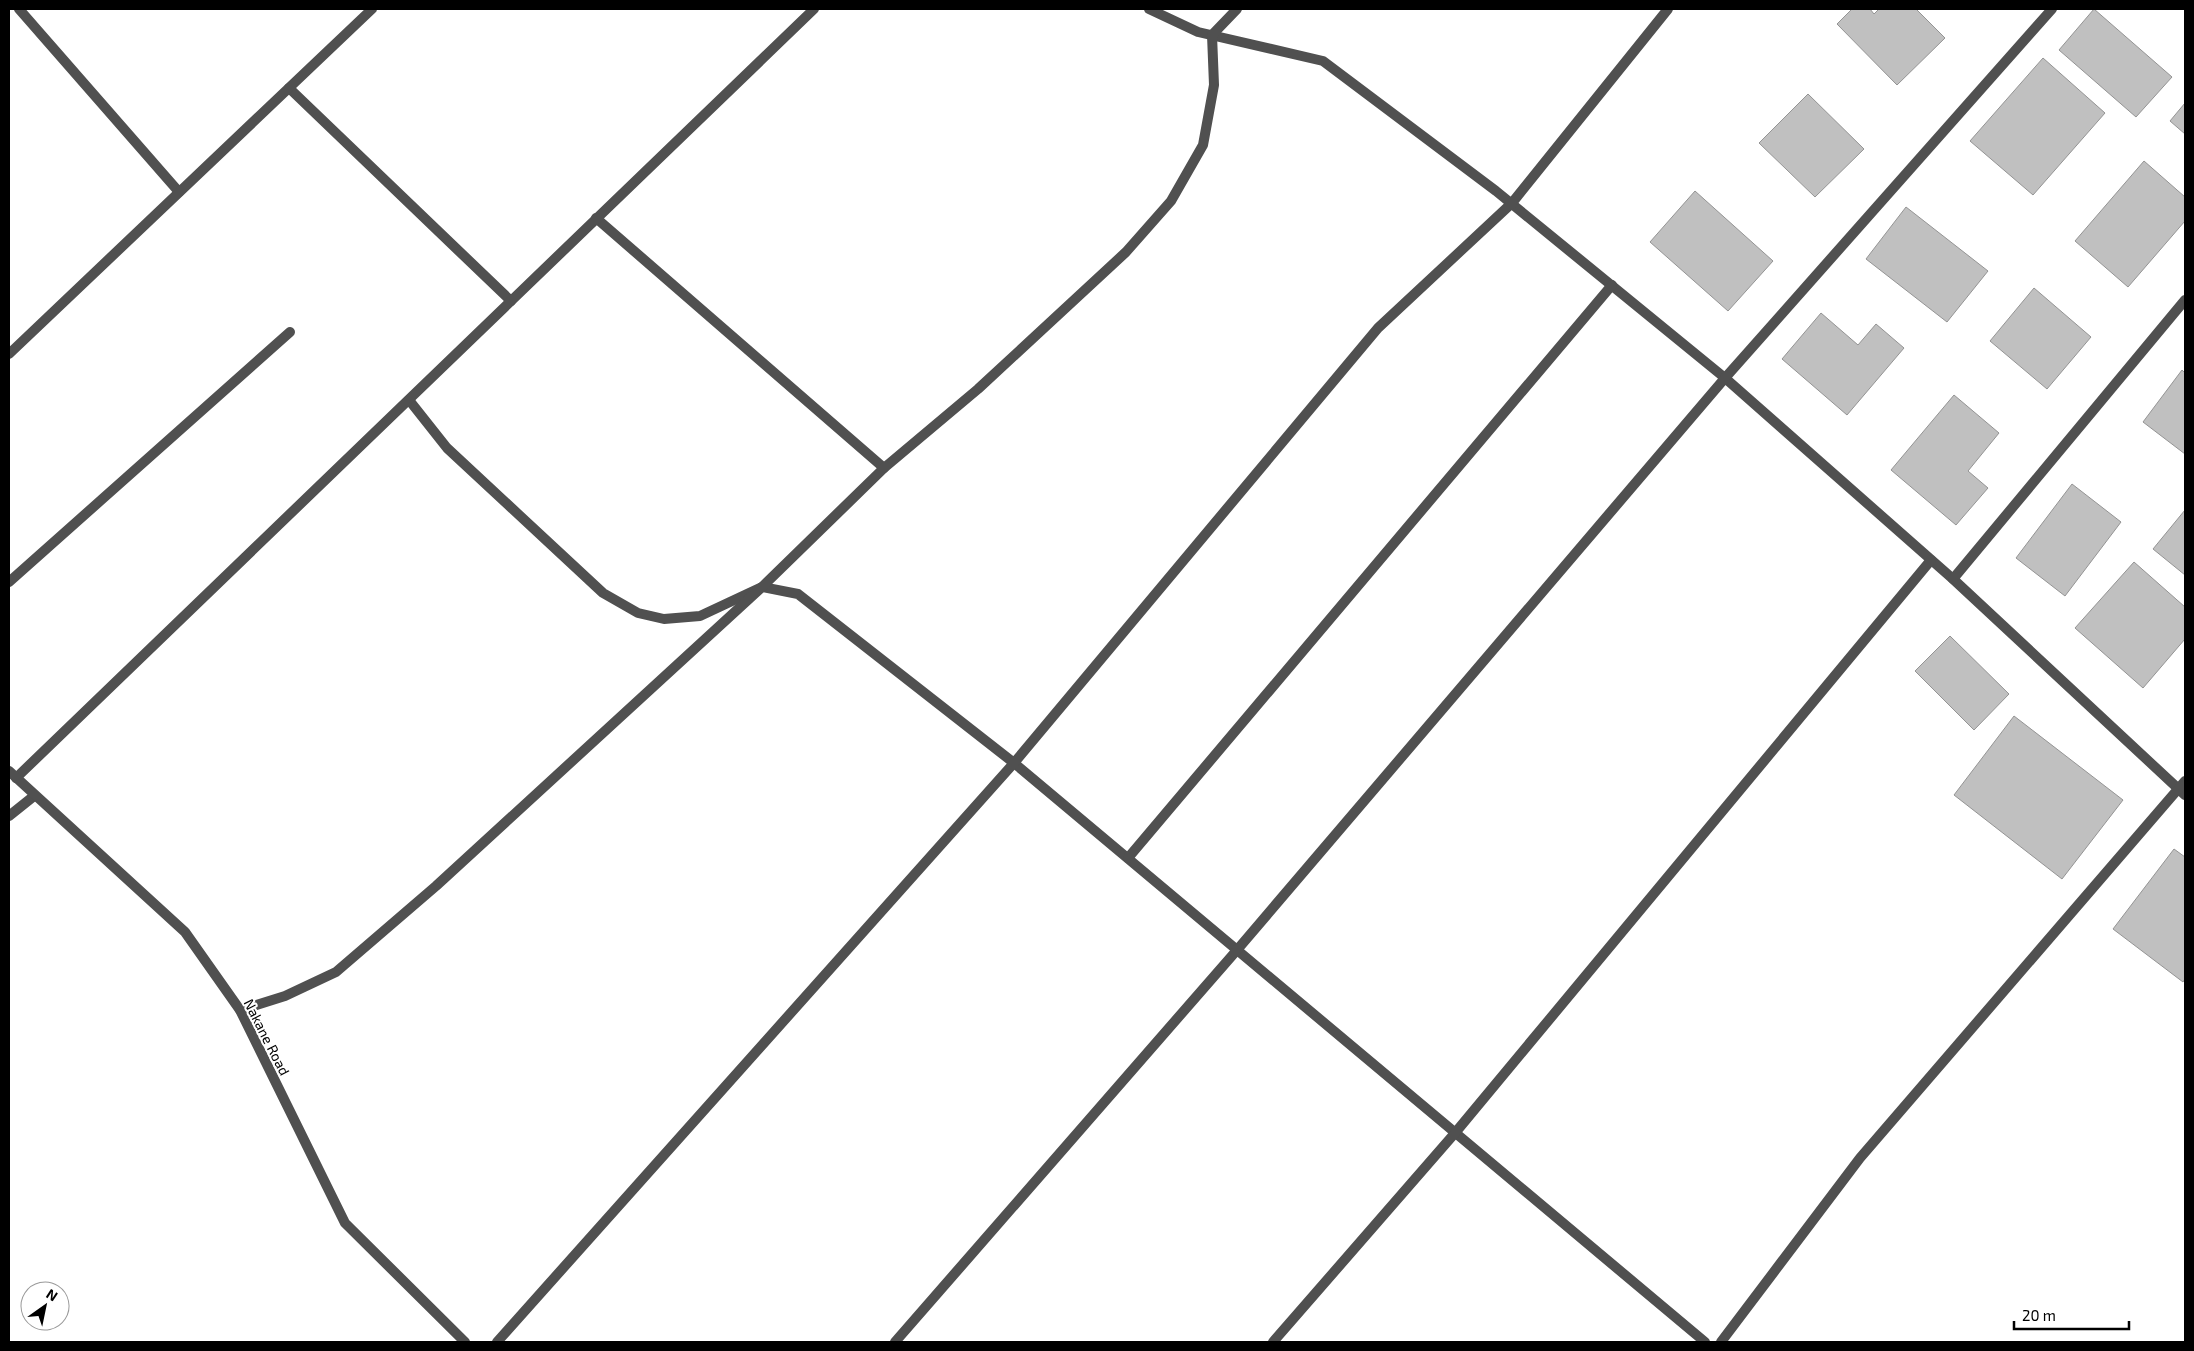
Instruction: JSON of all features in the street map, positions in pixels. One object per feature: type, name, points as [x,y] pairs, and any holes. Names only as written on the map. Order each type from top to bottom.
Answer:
[{"type":"street","points":[[19,9],[179,192]]},
{"type":"street","points":[[9,354],[372,9]]},
{"type":"street","points":[[12,775],[409,400],[814,9]]},
{"type":"street","points":[[1149,9],[1198,32],[1323,62],[1512,203],[1725,378],[1931,560],[2183,788],[1860,1158],[1721,1342]]},
{"type":"street","points":[[240,1010],[285,996],[336,972],[436,886],[762,587],[884,468],[978,389],[1126,252],[1171,201],[1203,145],[1214,85],[1212,35],[1237,9]]},
{"type":"street","points":[[497,1342],[1014,763],[1378,328],[1512,203],[1668,9]]},
{"type":"street","points":[[895,1342],[1237,950],[1725,378],[2052,9]]},
{"type":"street","points":[[289,88],[511,301]]},
{"type":"street","points":[[596,218],[884,468]]},
{"type":"street","points":[[1128,858],[1612,285]]},
{"type":"street","points":[[1953,580],[2185,300]]},
{"type":"street","points":[[9,582],[290,332]]},
{"type":"street","points":[[409,400],[447,448],[603,593],[638,612],[664,619],[700,616],[762,587],[798,594],[1014,763],[1705,1342]]},
{"type":"street","points":[[1273,1342],[1455,1133],[1931,560]]},
{"type":"street","name":"Nakane Road","points":[[12,775],[185,932],[240,1010],[345,1223],[464,1342]]},
{"type":"street","points":[[9,816],[34,796]]},
{"type":"building","points":[[1852,9],[1870,9],[1874,14],[1879,9],[1916,9],[1945,38],[1897,85],[1837,24]]},
{"type":"building","points":[[2094,9],[2172,77],[2136,117],[2059,50]]},
{"type":"building","points":[[2043,58],[2105,113],[2033,195],[1970,141]]},
{"type":"building","points":[[1808,94],[1864,149],[1815,197],[1759,143]]},
{"type":"building","points":[[2185,103],[2185,134],[2170,121]]},
{"type":"building","points":[[2144,161],[2185,197],[2185,221],[2128,287],[2075,241]]},
{"type":"building","points":[[1695,191],[1773,261],[1728,311],[1650,242]]},
{"type":"building","points":[[1906,207],[1988,271],[1947,322],[1866,259]]},
{"type":"building","points":[[2034,288],[2091,337],[2047,389],[1990,341]]},
{"type":"building","points":[[1821,313],[1858,345],[1876,324],[1904,348],[1847,415],[1782,359]]},
{"type":"building","points":[[2182,370],[2185,373],[2185,454],[2143,422]]},
{"type":"building","points":[[1954,395],[1999,433],[1968,471],[1988,488],[1956,525],[1891,470]]},
{"type":"building","points":[[2072,484],[2121,522],[2065,596],[2016,558]]},
{"type":"building","points":[[2185,510],[2185,575],[2153,549]]},
{"type":"building","points":[[2134,562],[2185,607],[2185,639],[2143,688],[2075,628]]},
{"type":"building","points":[[1950,636],[2009,694],[1974,730],[1915,671]]},
{"type":"building","points":[[2014,716],[2123,800],[2062,879],[1954,795]]},
{"type":"building","points":[[2174,849],[2185,857],[2185,979],[2183,982],[2113,929]]}]
